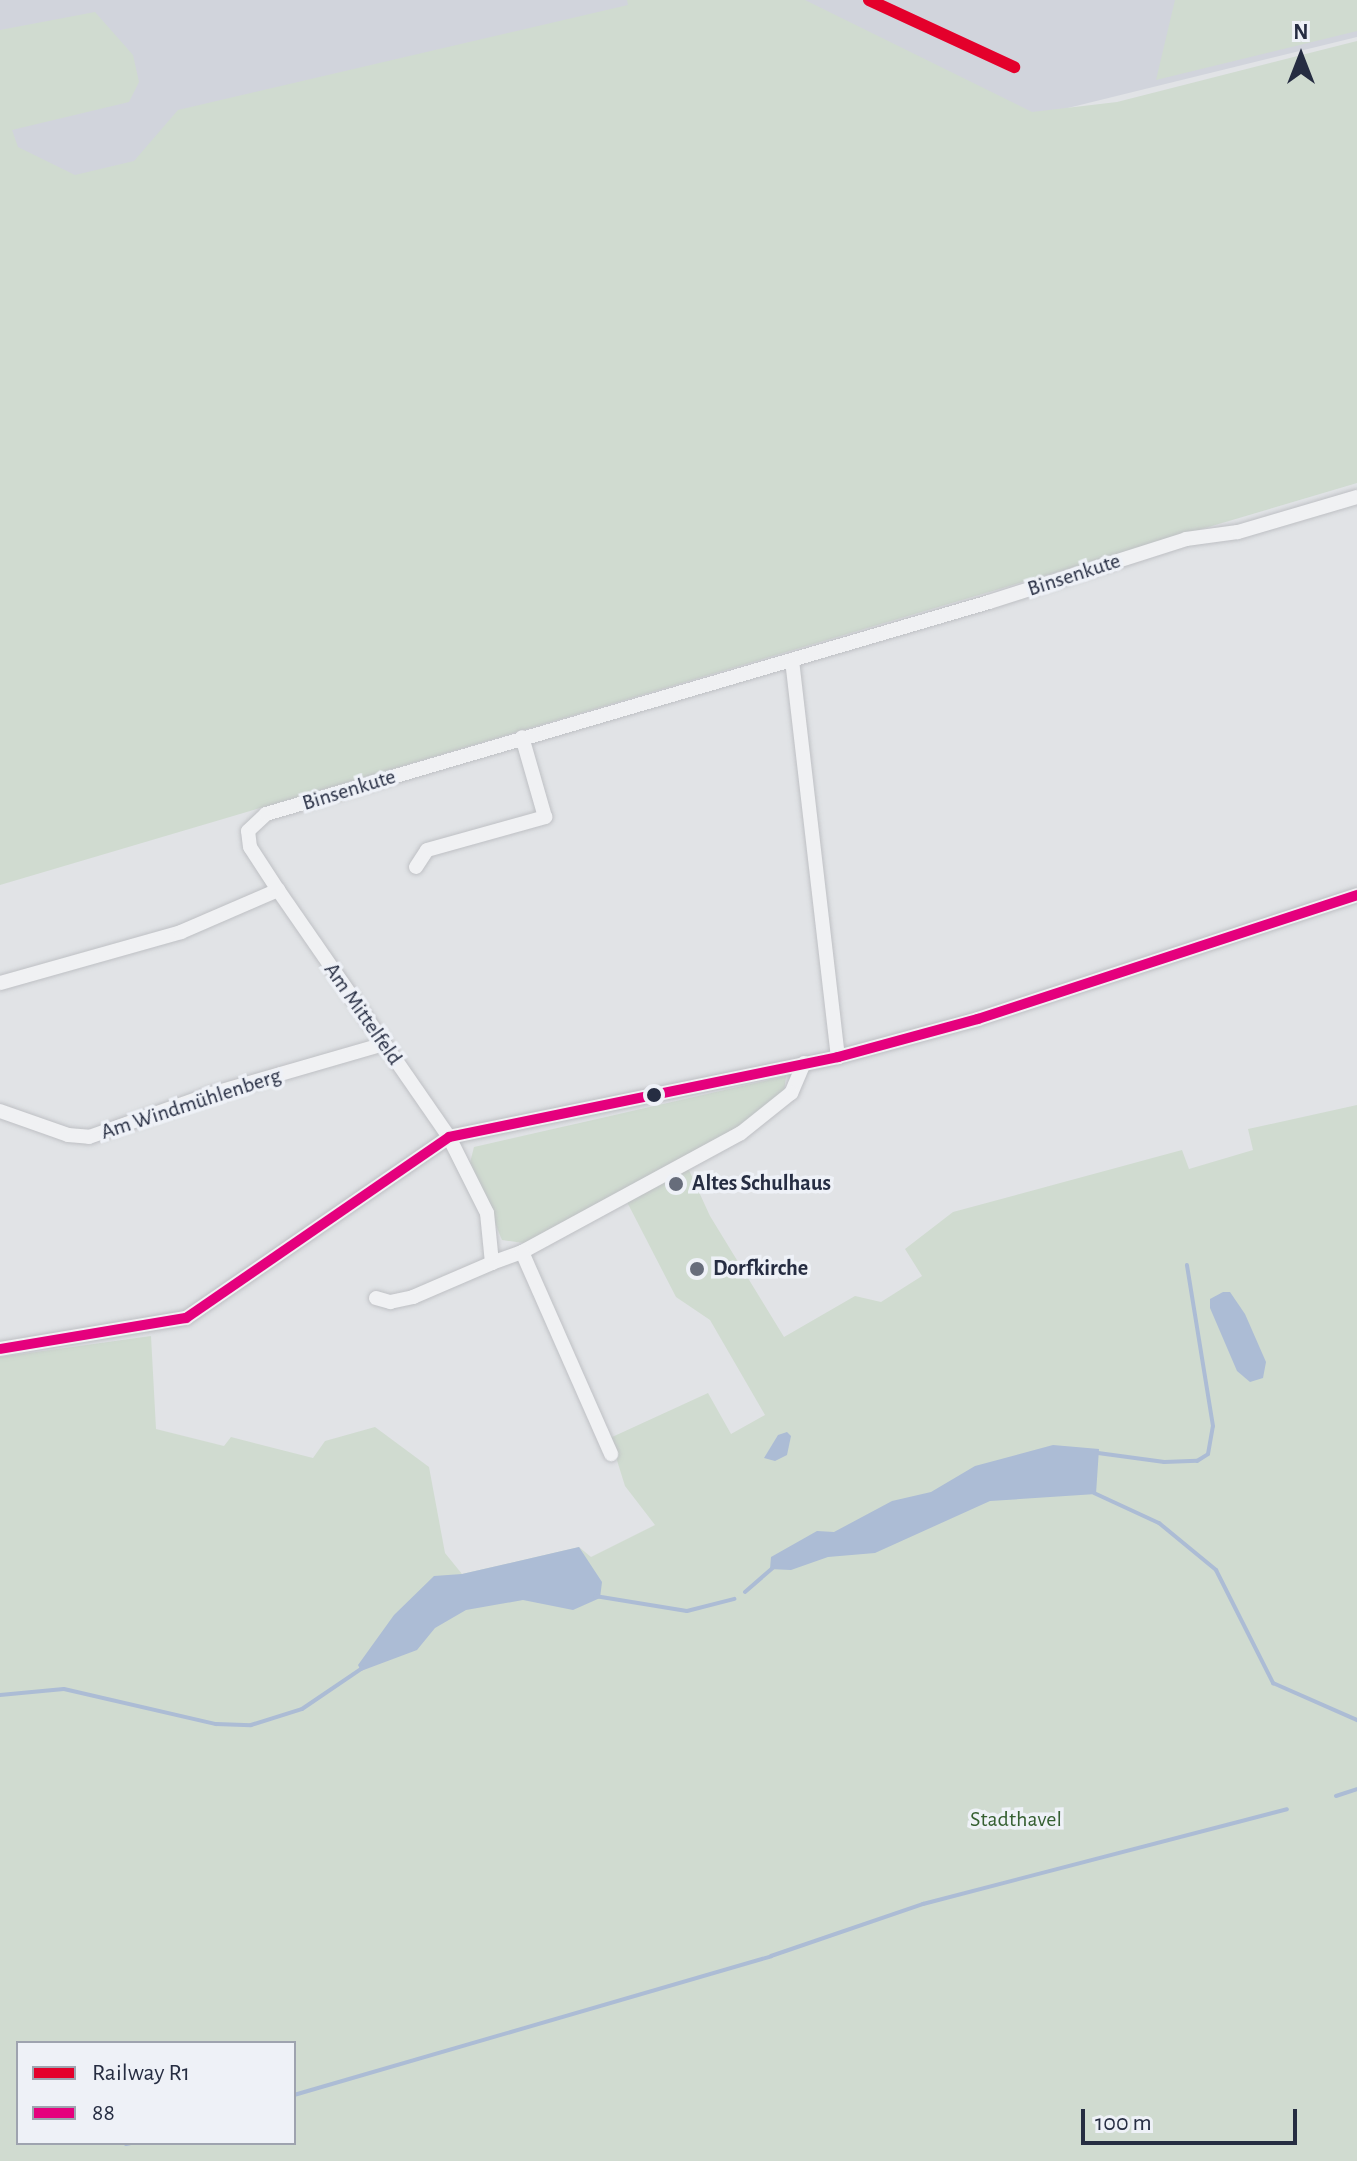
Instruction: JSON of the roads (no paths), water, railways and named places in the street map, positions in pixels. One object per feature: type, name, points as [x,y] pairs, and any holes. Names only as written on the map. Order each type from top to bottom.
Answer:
[{"type":"street","name":"Binsenkute","points":[[278,890],[250,847],[248,831],[257,818],[522,737],[792,660],[1186,539],[1238,532],[1357,497]]},
{"type":"street","points":[[792,660],[838,1057]]},
{"type":"street","points":[[416,867],[427,850],[545,817],[522,737]]},
{"type":"street","points":[[0,983],[181,932],[278,890]]},
{"type":"street","name":"Am Mittelfeld","points":[[278,890],[449,1137],[487,1213],[492,1263]]},
{"type":"street","points":[[0,1349],[186,1318],[449,1137],[838,1057],[978,1019],[1357,895]]},
{"type":"street","name":"Am Windmühlenberg","points":[[0,1111],[68,1135],[89,1137],[211,1094],[384,1044]]},
{"type":"street","points":[[376,1298],[390,1302],[413,1297],[522,1252],[741,1133],[791,1093],[804,1063]]},
{"type":"street","points":[[522,1252],[611,1454]]},
{"type":"water","points":[[1230,1292],[1245,1314],[1266,1362],[1263,1378],[1250,1382],[1237,1371],[1210,1308],[1210,1299]]},
{"type":"water","points":[[787,1432],[791,1436],[787,1455],[775,1461],[764,1458],[778,1435]]},
{"type":"water","points":[[1053,1445],[1099,1449],[1096,1494],[990,1501],[875,1553],[828,1557],[791,1570],[770,1569],[771,1557],[817,1531],[834,1532],[892,1501],[931,1492],[975,1466]]},
{"type":"water","points":[[579,1547],[602,1582],[600,1598],[573,1610],[523,1600],[466,1610],[435,1628],[417,1650],[361,1671],[358,1665],[394,1615],[434,1576],[462,1574]]},
{"type":"waterway","points":[[1098,1453],[1164,1462],[1197,1461],[1208,1454],[1213,1426],[1187,1265]]},
{"type":"waterway","points":[[1094,1493],[1159,1523],[1216,1570],[1273,1683],[1357,1720]]},
{"type":"waterway","points":[[745,1592],[773,1568]]},
{"type":"waterway","points":[[595,1596],[687,1611],[734,1599]]},
{"type":"waterway","points":[[0,1695],[64,1689],[216,1724],[251,1725],[302,1709],[364,1667]]},
{"type":"waterway","points":[[1336,1796],[1357,1789]]},
{"type":"waterway","points":[[296,2094],[771,1956],[923,1904],[1287,1809]]},
{"type":"rail line","name":"R1","points":[[869,0],[1014,67]]},
{"type":"place","name":"Altes Schulhaus","points":[[676,1184]]},
{"type":"place","name":"Dorfkirche","points":[[697,1269]]},
{"type":"park label","name":"Stadthavel","points":[[1016,1820]]}]
